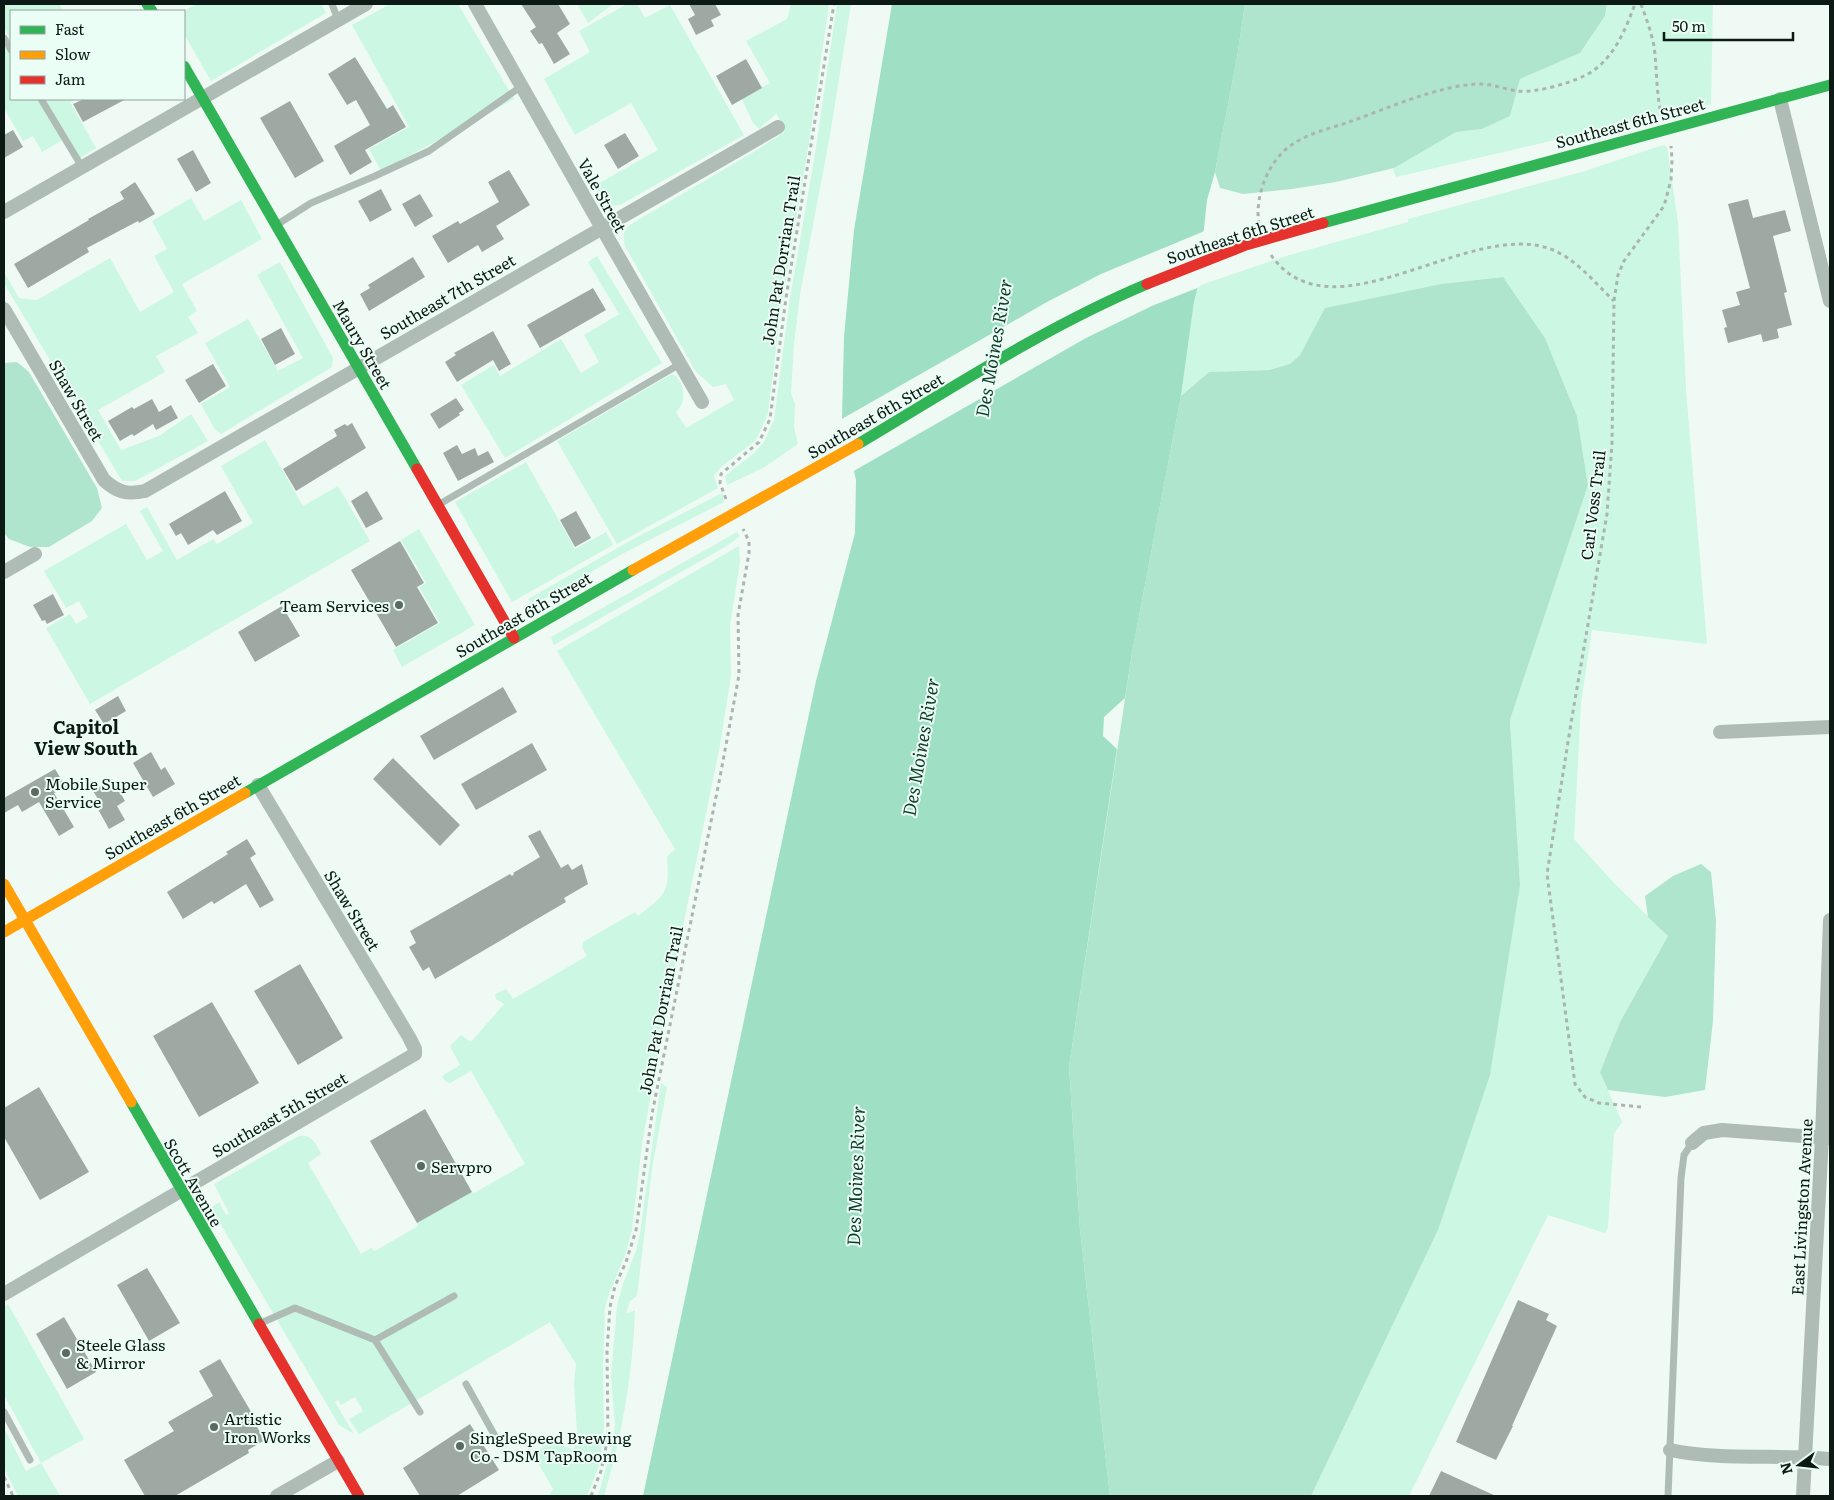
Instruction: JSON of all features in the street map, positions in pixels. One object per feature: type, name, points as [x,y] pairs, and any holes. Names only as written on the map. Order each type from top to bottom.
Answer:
[{"type":"main road","name":"Maury Street","points":[[185,68],[514,638]]},
{"type":"main road","name":"Southeast 6th Street","points":[[4,932],[649,560],[803,476],[1027,344],[1128,292],[1184,268],[1246,245],[1402,200],[1830,85]]},
{"type":"main road","name":"Scott Avenue","points":[[4,884],[180,1191],[359,1496]]},
{"type":"street","points":[[4,212],[366,4]]},
{"type":"street","name":"Vale Street","points":[[475,4],[702,402]]},
{"type":"street","points":[[1780,99],[1830,301]]},
{"type":"street","name":"Southeast 7th Street","points":[[133,494],[145,491],[778,127]]},
{"type":"street","name":"Shaw Street","points":[[4,309],[104,480],[112,488],[133,494]]},
{"type":"street","points":[[4,572],[35,554]]},
{"type":"street","points":[[1720,732],[1830,727]]},
{"type":"street","name":"Shaw Street","points":[[258,785],[409,1037],[415,1049],[415,1054]]},
{"type":"street","name":"East Livingston Avenue","points":[[1803,1496],[1826,1138],[1830,920]]},
{"type":"street","name":"Southeast 5th Street","points":[[4,1294],[415,1054]]},
{"type":"street","points":[[1692,1143],[1704,1134],[1722,1130],[1826,1138]]},
{"type":"street","points":[[1670,1450],[1690,1454],[1830,1459]]},
{"type":"street","points":[[277,1496],[338,1461]]},
{"type":"lane","points":[[332,4],[338,20]]},
{"type":"lane","points":[[276,225],[311,203],[429,151],[523,86]]},
{"type":"lane","points":[[42,100],[82,167]]},
{"type":"lane","points":[[438,505],[680,364]]},
{"type":"lane","points":[[1668,1496],[1681,1178],[1684,1155],[1692,1143]]},
{"type":"lane","points":[[375,1340],[454,1296]]},
{"type":"lane","points":[[258,1324],[295,1308],[375,1340],[420,1412]]},
{"type":"lane","points":[[466,1384],[495,1436]]},
{"type":"lane","points":[[4,1412],[30,1460]]},
{"type":"path","name":"John Pat Dorrian Trail","points":[[727,501],[722,491],[721,474],[759,442],[770,419],[789,283],[834,4]]},
{"type":"path","points":[[1641,4],[1654,48],[1656,82],[1662,115]]},
{"type":"path","name":"Carl Voss Trail","points":[[1641,1107],[1599,1103],[1585,1097],[1575,1084],[1547,874],[1607,514],[1612,443],[1614,301],[1618,274],[1624,261],[1664,206],[1671,180],[1672,150]]},
{"type":"path","name":"John Pat Dorrian Trail","points":[[591,1496],[601,1471],[608,1437],[606,1358],[610,1307],[615,1286],[626,1262],[636,1230],[652,1114],[732,720],[739,675],[738,615],[749,553],[749,541],[742,527]]},
{"type":"path","points":[[4,1477],[13,1496]]},
{"type":"shaded area","points":[[4,4],[59,4],[62,10],[10,10],[10,100],[74,100],[70,102],[96,148],[80,158],[68,137],[42,152],[33,136],[23,141],[4,108],[4,40],[9,37],[4,28]]},
{"type":"shaded area","points":[[196,4],[321,4],[326,13],[211,81],[185,36],[185,10]]},
{"type":"shaded area","points":[[390,4],[458,4],[514,99],[381,171],[369,149],[409,127],[352,25]]},
{"type":"shaded area","points":[[577,4],[613,4],[588,23]]},
{"type":"shaded area","points":[[627,4],[637,4],[645,18],[670,5],[744,135],[620,205],[614,206],[603,202],[594,186],[658,150],[631,103],[575,135],[544,79],[590,52],[579,31]]},
{"type":"shaded area","points":[[791,4],[829,4],[810,136],[780,316],[768,414],[756,440],[721,467],[714,476],[718,488],[617,544],[557,441],[670,375],[675,375],[683,389],[682,403],[676,412],[686,428],[734,400],[726,384],[713,387],[696,372],[625,246],[624,234],[626,229],[632,224],[784,132],[777,113],[759,129],[753,123],[742,99],[770,83],[746,41],[787,19]]},
{"type":"shaded area","points":[[837,4],[851,4],[830,135],[800,294],[791,393],[795,404],[794,427],[798,444],[763,468],[727,485],[725,476],[754,453],[764,442],[774,420],[790,298],[815,154]]},
{"type":"shaded area","points":[[1245,4],[1607,4],[1605,16],[1580,53],[1520,79],[1510,116],[1482,129],[1456,132],[1394,168],[1336,182],[1243,194],[1220,188],[1215,172],[1237,58]]},
{"type":"shaded area","points":[[1607,4],[1713,4],[1711,104],[1396,177],[1393,168],[1456,132],[1482,129],[1510,116],[1520,79],[1580,53],[1605,16]]},
{"type":"shaded area","points":[[1663,145],[1667,147],[1678,222],[1686,389],[1707,644],[1592,630],[1581,703],[1574,839],[1614,883],[1668,936],[1620,1022],[1600,1072],[1622,1122],[1614,1134],[1608,1227],[1605,1233],[1548,1215],[1409,1496],[1311,1496],[1438,1230],[1520,885],[1510,720],[1588,485],[1577,416],[1545,338],[1502,277],[1441,284],[1326,308],[1300,355],[1290,364],[1269,370],[1209,372],[1181,396],[1194,302],[1198,286],[1286,256],[1408,222],[1408,219],[1585,171]]},
{"type":"shaded area","points":[[191,198],[204,221],[241,200],[262,239],[182,284],[197,311],[188,317],[198,333],[156,356],[165,372],[98,410],[121,450],[159,436],[191,414],[208,441],[135,481],[122,481],[4,283],[4,272],[19,298],[37,300],[110,258],[140,312],[174,292],[154,256],[167,249],[152,221]]},
{"type":"shaded area","points":[[597,256],[662,363],[505,458],[461,385],[494,365],[500,376],[561,339],[581,373],[599,362],[584,335],[619,314],[588,262]]},
{"type":"shaded area","points":[[280,262],[333,358],[332,367],[221,434],[214,428],[201,404],[230,387],[205,343],[248,319],[278,371],[303,358],[257,275]]},
{"type":"shaded area","points":[[1503,277],[1545,338],[1577,416],[1588,485],[1510,720],[1520,885],[1490,1075],[1438,1230],[1311,1496],[1110,1496],[1080,1229],[1069,1067],[1132,653],[1181,396],[1209,372],[1269,370],[1290,364],[1300,355],[1325,308],[1441,284]]},
{"type":"shaded area","points":[[17,362],[29,372],[97,488],[102,508],[92,521],[49,547],[30,547],[9,539],[4,533],[4,363]]},
{"type":"shaded area","points":[[265,440],[303,506],[338,486],[370,541],[90,704],[46,628],[70,614],[76,624],[88,617],[79,601],[66,608],[44,571],[126,524],[147,560],[163,551],[140,511],[147,507],[177,560],[213,539],[217,544],[253,523],[221,466]]},
{"type":"shaded area","points":[[526,462],[575,549],[606,532],[613,545],[512,602],[455,502]]},
{"type":"shaded area","points":[[722,493],[724,502],[622,554],[537,603],[532,605],[528,599],[635,538]]},
{"type":"shaded area","points":[[419,529],[475,625],[402,667],[393,650],[440,623],[419,587],[426,583],[401,540]]},
{"type":"shaded area","points":[[737,532],[740,536],[730,544],[554,645],[551,637]]},
{"type":"shaded area","points":[[739,546],[740,562],[730,626],[731,676],[720,745],[672,980],[642,1144],[632,1230],[625,1255],[605,1307],[603,1367],[604,1428],[599,1466],[587,1496],[549,1496],[553,1489],[533,1454],[549,1443],[574,1449],[577,1432],[574,1384],[576,1364],[550,1322],[359,1434],[349,1419],[363,1411],[355,1397],[341,1405],[338,1400],[335,1402],[354,1434],[339,1425],[217,1218],[212,1207],[219,1202],[226,1215],[229,1213],[214,1184],[297,1137],[309,1137],[321,1154],[308,1163],[361,1254],[371,1248],[375,1251],[418,1226],[417,1223],[525,1164],[471,1071],[450,1083],[445,1081],[442,1076],[460,1065],[450,1046],[461,1035],[471,1042],[504,1004],[496,999],[495,994],[506,989],[513,999],[587,956],[582,947],[583,942],[635,912],[638,916],[660,898],[668,878],[667,857],[675,849],[557,651]]},
{"type":"shaded area","points":[[1701,864],[1711,872],[1716,921],[1713,1021],[1705,1090],[1665,1097],[1608,1090],[1600,1072],[1620,1022],[1668,936],[1648,917],[1645,896],[1673,876]]},
{"type":"shaded area","points":[[661,1083],[667,1087],[652,1169],[637,1296],[630,1301],[626,1314],[635,1310],[626,1404],[604,1496],[598,1496],[613,1444],[615,1424],[611,1377],[617,1305],[636,1251],[640,1233]]},
{"type":"shaded area","points":[[8,1304],[84,1439],[41,1463],[4,1395],[4,1307]]},
{"type":"shaded area","points":[[4,1428],[26,1471],[41,1463],[60,1496],[18,1496],[4,1468]]},
{"type":"water","name":"Des Moines River","points":[[892,4],[1245,4],[1237,58],[1215,172],[1207,200],[1198,286],[1194,302],[1181,396],[1125,698],[1104,717],[1103,736],[1117,749],[1069,1067],[1080,1229],[1110,1496],[643,1496],[816,681],[855,533],[856,480],[842,419],[844,337],[854,230]]},
{"type":"pier","points":[[1207,230],[1200,287],[1154,305],[1086,338],[852,472],[840,420],[1047,302],[1101,274]]},
{"type":"building","points":[[521,4],[558,4],[570,24],[557,33],[570,54],[554,64],[542,43],[539,44],[530,31],[536,27]]},
{"type":"building","points":[[689,4],[715,4],[721,15],[711,20],[714,26],[696,35],[688,19],[695,15]]},
{"type":"building","points":[[355,57],[387,109],[393,105],[406,127],[365,150],[372,162],[350,175],[334,146],[370,125],[356,100],[347,105],[328,74]]},
{"type":"building","points":[[746,59],[762,88],[732,105],[716,76]]},
{"type":"building","points":[[82,100],[124,100],[83,122],[73,104]]},
{"type":"building","points":[[290,101],[324,161],[295,178],[260,118]]},
{"type":"building","points":[[13,130],[23,147],[4,158],[4,135]]},
{"type":"building","points":[[625,133],[639,156],[618,169],[604,145]]},
{"type":"building","points":[[193,150],[211,183],[196,192],[177,159]]},
{"type":"building","points":[[509,170],[530,205],[496,226],[504,239],[482,252],[478,245],[448,263],[432,236],[458,221],[460,224],[499,202],[488,182]]},
{"type":"building","points":[[135,182],[155,214],[87,248],[89,252],[28,288],[14,264],[124,199],[120,192]]},
{"type":"building","points":[[381,189],[392,210],[370,222],[358,201]]},
{"type":"building","points":[[420,194],[433,216],[415,227],[402,204]]},
{"type":"building","points":[[1748,199],[1753,218],[1785,210],[1791,231],[1773,236],[1787,292],[1784,293],[1792,325],[1777,329],[1779,338],[1763,342],[1761,334],[1728,343],[1724,328],[1727,327],[1722,310],[1740,305],[1736,292],[1750,288],[1728,204]]},
{"type":"building","points":[[413,257],[425,277],[369,311],[360,294],[370,288],[368,285]]},
{"type":"building","points":[[593,288],[606,310],[540,348],[527,325]]},
{"type":"building","points":[[281,328],[295,354],[275,365],[261,339]]},
{"type":"building","points":[[493,331],[511,364],[499,371],[493,360],[457,382],[445,362],[456,355],[454,353]]},
{"type":"building","points":[[213,364],[226,386],[199,403],[185,380]]},
{"type":"building","points":[[456,398],[464,410],[459,413],[460,415],[439,429],[430,414]]},
{"type":"building","points":[[152,399],[159,412],[171,405],[178,418],[156,430],[153,424],[134,436],[132,434],[120,441],[108,421],[132,407],[134,409]]},
{"type":"building","points":[[352,423],[366,448],[296,491],[283,469],[337,436],[334,430],[345,424],[347,426]]},
{"type":"building","points":[[457,445],[462,454],[475,448],[478,456],[488,451],[494,462],[458,481],[443,453]]},
{"type":"building","points":[[225,491],[242,521],[217,535],[213,530],[188,545],[181,533],[176,536],[169,524]]},
{"type":"building","points":[[367,491],[383,519],[366,528],[351,501]]},
{"type":"building","points":[[576,511],[591,538],[575,547],[560,520]]},
{"type":"building","name":"Team Services","points":[[400,541],[424,583],[417,587],[438,623],[396,647],[351,570]]},
{"type":"building","points":[[53,594],[64,615],[47,624],[45,620],[42,621],[33,605]]},
{"type":"building","points":[[282,606],[300,636],[255,662],[238,632]]},
{"type":"building","points":[[503,687],[517,712],[434,760],[420,736]]},
{"type":"building","points":[[118,696],[126,711],[104,724],[95,710]]},
{"type":"building","points":[[532,743],[547,770],[476,810],[461,784]]},
{"type":"building","points":[[151,752],[161,770],[165,767],[175,784],[153,797],[133,763]]},
{"type":"building","points":[[393,758],[460,825],[440,846],[373,779]]},
{"type":"building","name":"Mobile Super Service","points":[[55,769],[66,787],[54,793],[74,827],[59,836],[39,802],[22,812],[18,805],[4,813],[4,798]]},
{"type":"building","points":[[112,779],[125,801],[117,806],[125,820],[109,829],[94,802],[98,799],[93,791]]},
{"type":"building","points":[[540,830],[561,868],[568,864],[572,870],[582,864],[588,884],[564,898],[566,902],[435,979],[429,967],[423,971],[409,947],[416,943],[410,931],[510,874],[512,876],[513,873],[540,857],[528,836]]},
{"type":"building","points":[[247,839],[256,854],[250,858],[274,900],[260,908],[246,884],[214,904],[212,901],[183,919],[167,892],[228,854],[226,852]]},
{"type":"building","points":[[300,964],[343,1038],[298,1065],[254,991]]},
{"type":"building","points":[[212,1002],[259,1083],[199,1117],[153,1036]]},
{"type":"building","points":[[39,1087],[89,1172],[40,1200],[4,1137],[4,1108]]},
{"type":"building","name":"Servpro","points":[[425,1109],[472,1192],[417,1223],[370,1141]]},
{"type":"building","points":[[147,1268],[180,1323],[149,1341],[117,1285]]},
{"type":"building","points":[[1518,1300],[1549,1314],[1546,1320],[1557,1326],[1496,1460],[1456,1442]]},
{"type":"building","name":"Steele Glass & Mirror","points":[[64,1317],[96,1372],[67,1389],[36,1334]]},
{"type":"building","name":"Artistic Iron Works","points":[[220,1359],[253,1415],[251,1417],[265,1440],[248,1450],[249,1453],[175,1496],[145,1496],[124,1460],[174,1431],[168,1422],[213,1396],[199,1371]]},
{"type":"building","name":"SingleSpeed Brewing Co - DSM TapRoom","points":[[470,1424],[499,1470],[457,1496],[420,1496],[403,1468]]},
{"type":"building","points":[[1441,1471],[1496,1496],[1429,1496]]},
{"type":"traffic: fast","points":[[147,4],[151,10]]},
{"type":"traffic: fast","points":[[185,68],[417,469]]},
{"type":"traffic: fast","points":[[1323,223],[1830,85]]},
{"type":"traffic: fast","points":[[858,444],[964,380],[1072,319],[1147,284]]},
{"type":"traffic: fast","points":[[245,793],[633,570]]},
{"type":"traffic: fast","points":[[131,1102],[259,1324]]},
{"type":"traffic: slow","points":[[633,570],[858,444]]},
{"type":"traffic: slow","points":[[4,932],[245,793]]},
{"type":"traffic: slow","points":[[4,884],[131,1102]]},
{"type":"traffic: jam","points":[[1147,284],[1246,245],[1323,223]]},
{"type":"traffic: jam","points":[[417,469],[514,638]]},
{"type":"traffic: jam","points":[[259,1324],[359,1496]]},
{"type":"place","name":"Team Services","points":[[399,605]]},
{"type":"place","name":"Mobile Super Service","points":[[35,792]]},
{"type":"place","name":"Servpro","points":[[421,1166]]},
{"type":"place","name":"Steele Glass & Mirror","points":[[66,1353]]},
{"type":"place","name":"Artistic Iron Works","points":[[214,1427]]},
{"type":"place","name":"SingleSpeed Brewing Co - DSM TapRoom","points":[[460,1446]]},
{"type":"district","name":"Capitol View South","points":[[86,736]]}]
